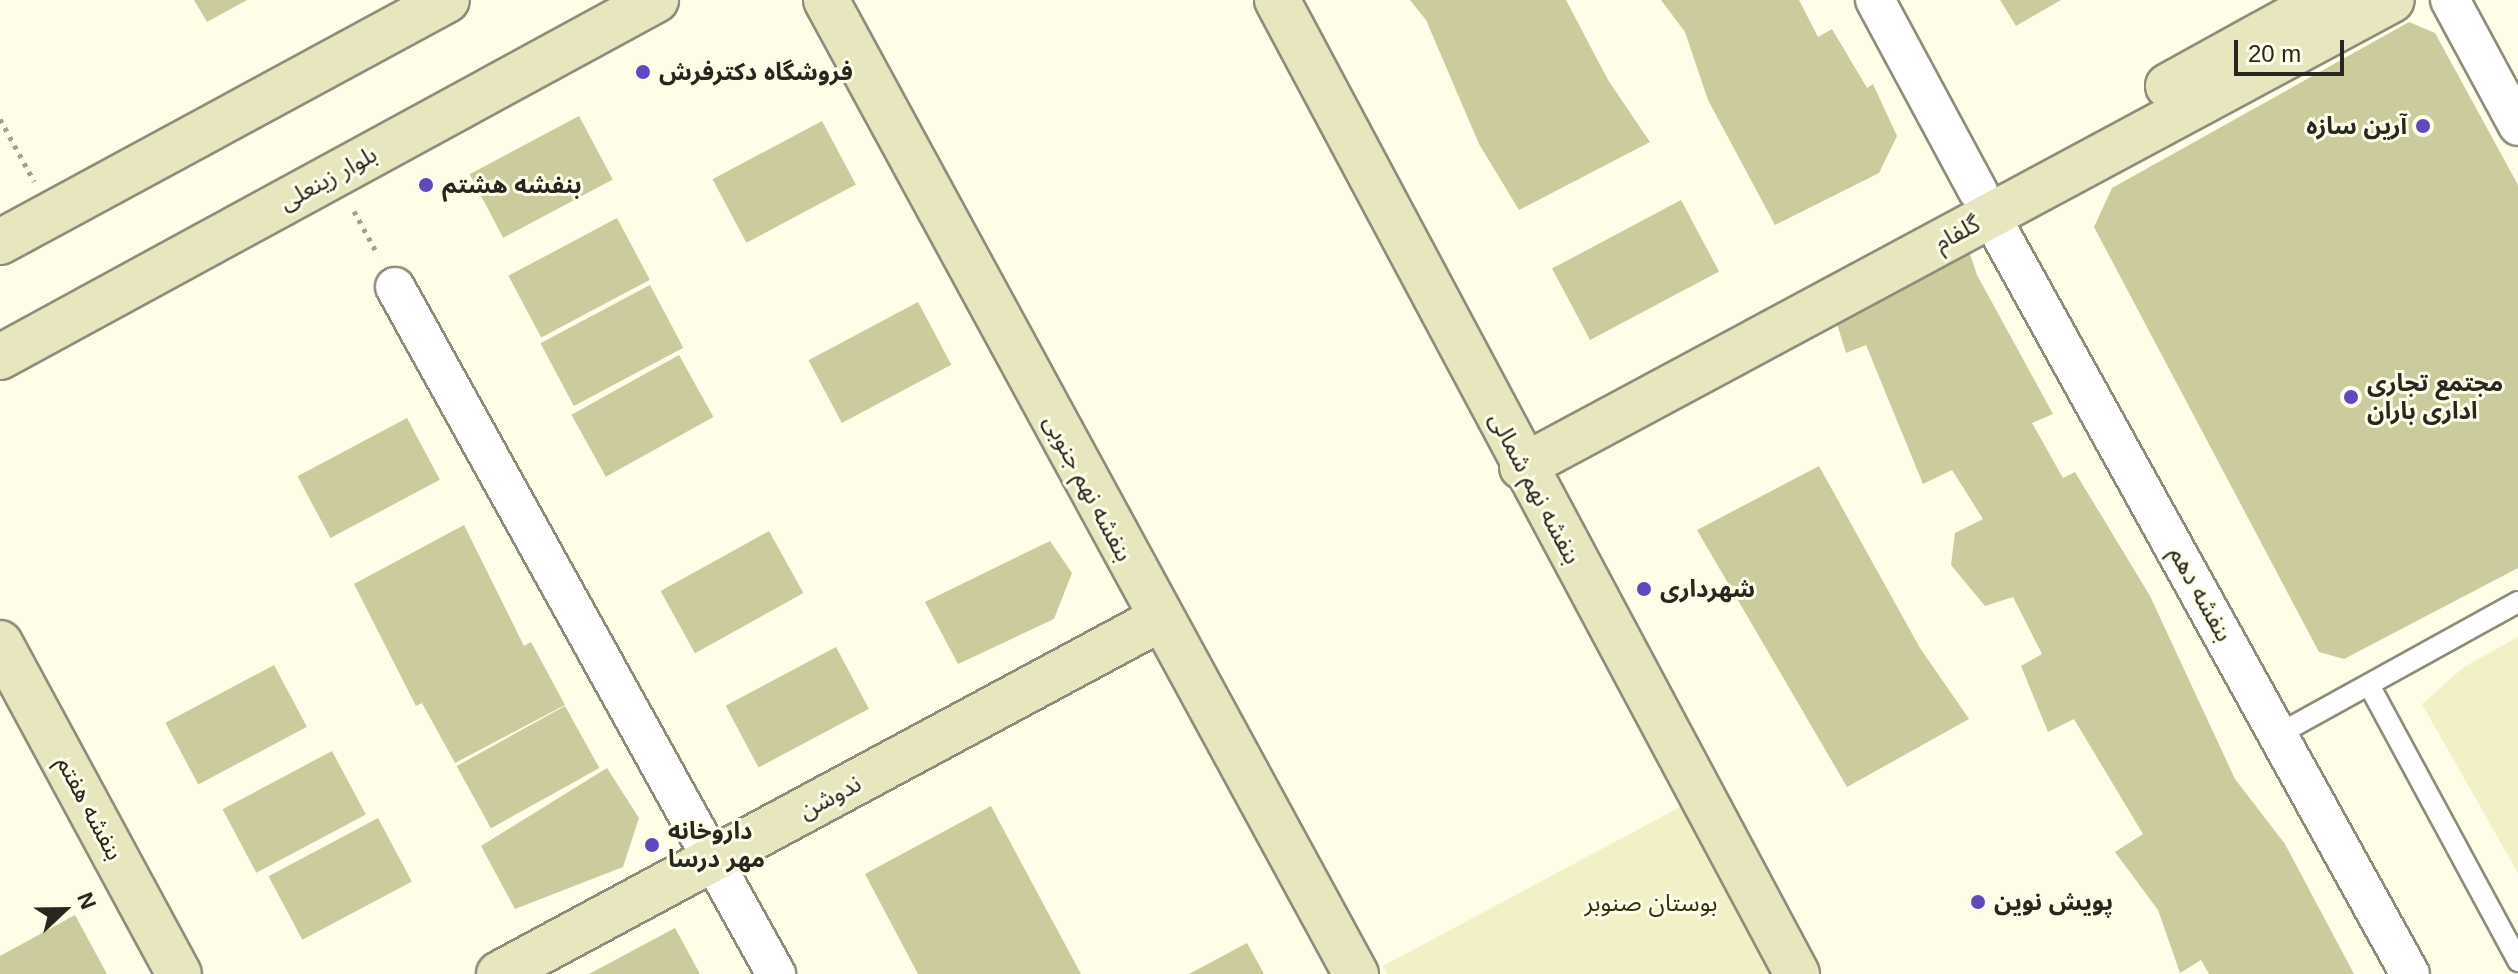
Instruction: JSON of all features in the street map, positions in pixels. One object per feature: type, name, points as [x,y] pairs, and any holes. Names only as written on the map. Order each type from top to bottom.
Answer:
[{"type":"main road","points":[[0,242],[447,0]]},
{"type":"main road","name":"بلوار زینعلی","points":[[0,357],[656,0]]},
{"type":"main road","name":"بنفشه نهم جنوبی","points":[[826,0],[1160,619],[1356,974]]},
{"type":"main road","name":"بنفشه نهم شمالی","points":[[1277,0],[1516,454],[1797,974]]},
{"type":"main road","name":"گلفام","points":[[1984,203],[2324,0]]},
{"type":"main road","name":"گلفام","points":[[1516,454],[1984,203],[2392,0]]},
{"type":"main road","name":"ندوشن","points":[[499,974],[1160,619]]},
{"type":"main road","name":"بنفشه هفتم","points":[[0,643],[179,974]]},
{"type":"street","name":"بنفشه دهم","points":[[1875,0],[2410,974]]},
{"type":"street","points":[[2450,0],[2518,126]]},
{"type":"street","points":[[395,287],[776,974]]},
{"type":"lane","points":[[2279,734],[2518,602]]},
{"type":"lane","points":[[2369,685],[2518,961]]},
{"type":"path","points":[[0,119],[52,214]]},
{"type":"path","points":[[334,174],[395,287]]},
{"type":"green space","points":[[2518,637],[2518,873],[2422,704],[2464,667]]},
{"type":"green space","name":"بوستان صنوبر","points":[[1682,806],[1775,974],[1387,974],[1383,966]]},
{"type":"building","points":[[194,0],[247,0],[207,22]]},
{"type":"building","points":[[1410,0],[1566,0],[1608,80],[1650,142],[1519,210],[1479,144],[1426,20]]},
{"type":"building","points":[[1661,0],[1799,0],[1818,37],[1832,29],[1867,88],[1873,84],[1897,136],[1879,173],[1775,225],[1708,100],[1685,32]]},
{"type":"building","points":[[2000,0],[2061,0],[2016,26]]},
{"type":"building","name":"مجتمع تجاری اداری باران","points":[[2409,22],[2435,33],[2518,185],[2518,568],[2344,659],[2319,652],[2094,227],[2112,188]]},
{"type":"building","points":[[579,116],[613,180],[503,238],[470,174]]},
{"type":"building","points":[[822,121],[856,185],[746,243],[713,179]]},
{"type":"building","points":[[1681,200],[1719,272],[1590,340],[1552,269]]},
{"type":"building","points":[[617,218],[650,280],[541,338],[508,276]]},
{"type":"building","points":[[1969,251],[1977,275],[2053,414],[2032,423],[2063,478],[2075,472],[2150,596],[2235,779],[2285,844],[2354,974],[2209,974],[2201,960],[2180,973],[2158,910],[2115,852],[2143,834],[2074,719],[2048,732],[2021,666],[2042,654],[2013,597],[1985,606],[1951,565],[1955,533],[1983,519],[1952,470],[1923,484],[1866,345],[1846,353],[1832,308]]},
{"type":"building","points":[[650,285],[683,348],[574,406],[541,343]]},
{"type":"building","points":[[918,302],[951,365],[842,423],[809,360]]},
{"type":"building","points":[[679,355],[713,417],[606,477],[571,415]]},
{"type":"building","points":[[407,418],[440,480],[330,538],[298,476]]},
{"type":"building","points":[[1819,466],[1920,648],[1969,719],[1847,787],[1697,530]]},
{"type":"building","points":[[464,525],[524,646],[531,642],[565,705],[455,763],[422,703],[416,706],[354,584]]},
{"type":"building","points":[[769,531],[803,593],[695,653],[661,591]]},
{"type":"building","points":[[1050,541],[1072,573],[1054,619],[958,664],[925,602]]},
{"type":"building","points":[[836,647],[869,709],[758,767],[726,706]]},
{"type":"building","points":[[274,665],[307,727],[198,785],[165,723]]},
{"type":"building","points":[[565,706],[599,768],[491,828],[457,766]]},
{"type":"building","points":[[332,751],[366,815],[256,873],[223,809]]},
{"type":"building","points":[[607,768],[639,818],[623,867],[515,909],[481,846]]},
{"type":"building","points":[[991,806],[1081,974],[918,974],[865,874]]},
{"type":"building","points":[[378,818],[412,882],[302,940],[269,876]]},
{"type":"building","points":[[75,915],[107,974],[0,974],[0,956]]},
{"type":"building","points":[[675,928],[700,974],[589,974]]},
{"type":"building","points":[[1247,943],[1264,974],[1189,974]]},
{"type":"place","name":"فروشگاه دکترفرش","points":[[643,72]]},
{"type":"place","name":"آرین سازه","points":[[2423,126]]},
{"type":"place","name":"بنفشه هشتم","points":[[426,185]]},
{"type":"place","name":"مجتمع تجاری اداری باران","points":[[2351,397]]},
{"type":"place","name":"شهرداری","points":[[1644,589]]},
{"type":"place","name":"داروخانه مهر درسا","points":[[652,845]]},
{"type":"place","name":"پویش نوین","points":[[1978,902]]}]
